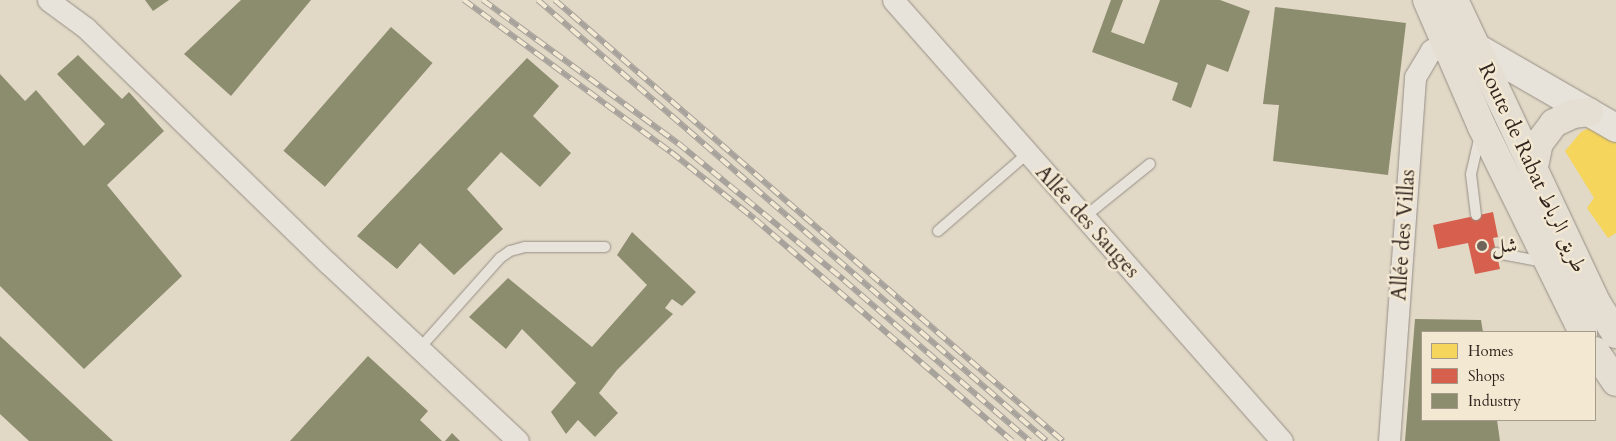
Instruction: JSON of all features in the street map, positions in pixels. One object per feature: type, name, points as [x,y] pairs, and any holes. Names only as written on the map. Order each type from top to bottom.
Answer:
[{"type":"main road","name":"Route de Rabat طريق الرباط","points":[[1427,0],[1482,127],[1582,331]]},
{"type":"main road","name":"Route de Rabat طريق الرباط","points":[[1454,0],[1596,302],[1616,334]]},
{"type":"main road","points":[[1533,170],[1539,143],[1554,123],[1573,114],[1588,112]]},
{"type":"main road","points":[[1596,352],[1616,382]]},
{"type":"street","name":"Allée des Sauges","points":[[893,0],[1083,218],[1282,441]]},
{"type":"street","points":[[54,2],[86,28],[419,349],[518,441]]},
{"type":"street","points":[[1446,42],[1474,46],[1616,128]]},
{"type":"street","name":"Allée des Villas","points":[[1389,441],[1415,78],[1431,50],[1446,42]]},
{"type":"lane","points":[[1476,215],[1471,174],[1482,127]]},
{"type":"lane","points":[[938,231],[1027,154]]},
{"type":"lane","points":[[1083,218],[1150,164]]},
{"type":"lane","points":[[419,349],[500,258],[510,251],[525,246],[604,247]]},
{"type":"lane","points":[[1496,253],[1548,262]]},
{"type":"building: Homes","points":[[1593,126],[1616,141],[1616,233],[1608,238],[1587,208],[1594,198],[1565,151],[1581,132]]},
{"type":"building: Shops","name":"شل","points":[[1493,212],[1498,237],[1493,238],[1500,269],[1475,274],[1468,243],[1438,249],[1433,225]]},
{"type":"building: Industry","points":[[145,0],[169,0],[153,11]]},
{"type":"building: Industry","points":[[241,0],[311,0],[231,96],[184,54]]},
{"type":"building: Industry","points":[[1111,0],[1123,0],[1111,32],[1144,44],[1160,0],[1220,0],[1250,11],[1228,72],[1207,64],[1191,108],[1172,100],[1178,83],[1092,52]]},
{"type":"building: Industry","points":[[1275,7],[1406,23],[1388,175],[1273,161],[1279,105],[1263,104]]},
{"type":"building: Industry","points":[[391,27],[433,63],[325,187],[283,151]]},
{"type":"building: Industry","points":[[78,55],[122,99],[129,92],[164,131],[107,185],[182,276],[84,369],[0,286],[0,74],[25,101],[36,90],[84,146],[105,124],[57,74]]},
{"type":"building: Industry","points":[[527,58],[559,86],[533,116],[571,153],[540,187],[501,152],[467,189],[503,229],[454,275],[420,243],[397,269],[357,236]]},
{"type":"building: Industry","points":[[632,232],[696,292],[682,306],[672,299],[665,308],[673,314],[617,370],[599,393],[618,413],[595,437],[578,420],[566,434],[551,412],[576,383],[522,329],[506,349],[469,317],[508,278],[592,347],[647,285],[617,255]]},
{"type":"building: Industry","points":[[1415,319],[1481,320],[1483,331],[1421,331],[1421,421],[1497,421],[1500,441],[1405,441]]},
{"type":"building: Industry","points":[[0,336],[113,441],[29,441],[0,414]]},
{"type":"building: Industry","points":[[368,356],[428,411],[420,420],[442,441],[290,441]]},
{"type":"building: Industry","points":[[452,433],[460,441],[445,441]]},
{"type":"railway","points":[[464,0],[671,152],[755,219],[1012,441]]},
{"type":"railway","points":[[483,0],[678,143],[844,280],[1030,441]]},
{"type":"railway","points":[[538,0],[1047,441]]},
{"type":"railway","points":[[555,0],[1063,441]]},
{"type":"place","name":"شل","points":[[1482,246]]}]
